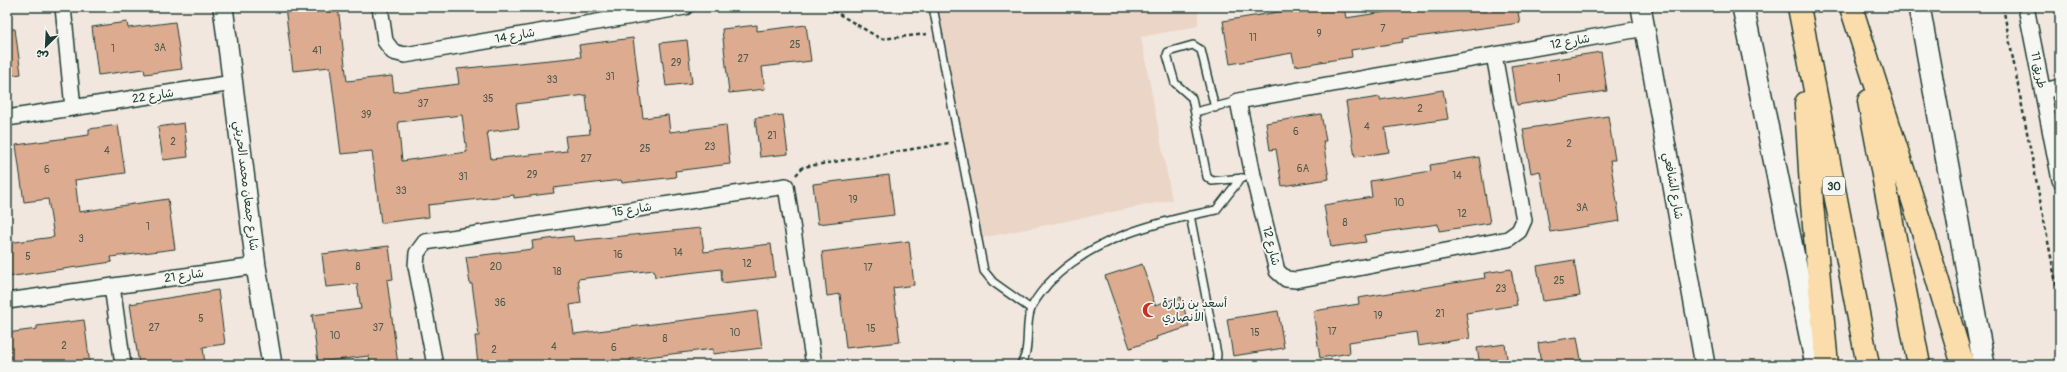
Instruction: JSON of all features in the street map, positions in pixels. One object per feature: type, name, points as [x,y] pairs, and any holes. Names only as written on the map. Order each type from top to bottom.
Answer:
[{"type":"highway","points":[[1851,7],[1919,365]]},
{"type":"highway","points":[[1851,7],[1925,238],[1963,365]]},
{"type":"highway","points":[[1800,11],[1812,204],[1827,365]]},
{"type":"highway","name":"30","points":[[1800,11],[1868,365]]},
{"type":"main road","points":[[1743,7],[1816,365]]},
{"type":"main road","points":[[1919,7],[1984,365]]},
{"type":"street","points":[[63,7],[73,108]]},
{"type":"street","name":"شارع جمعان محمد الحريتي","points":[[223,7],[256,266],[272,365]]},
{"type":"street","name":"شارع 14","points":[[380,7],[385,41],[393,52],[405,55],[685,7]]},
{"type":"street","name":"شارع الشافعي","points":[[1641,7],[1705,365]]},
{"type":"street","name":"طريق 11","points":[[2026,7],[2060,180]]},
{"type":"street","name":"شارع 12","points":[[1494,55],[1524,220],[1519,231],[1508,239],[1296,280],[1286,279],[1277,271],[1247,177],[1238,101],[1494,55],[1645,28]]},
{"type":"street","name":"شارع 22","points":[[7,118],[233,83]]},
{"type":"street","points":[[2043,91],[2060,87]]},
{"type":"street","points":[[786,186],[814,365]]},
{"type":"street","name":"شارع 15","points":[[434,365],[416,266],[417,253],[425,242],[786,186]]},
{"type":"street","name":"شارع 21","points":[[7,301],[256,266]]},
{"type":"street","points":[[112,286],[123,365]]},
{"type":"lane","points":[[933,7],[984,271],[993,282],[1031,309]]},
{"type":"lane","points":[[1215,108],[1201,50],[1193,45],[1171,50],[1167,55],[1174,81],[1191,96],[1206,177],[1212,180],[1247,177]]},
{"type":"lane","points":[[1195,112],[1238,101]]},
{"type":"lane","points":[[1020,365],[1024,360],[1026,352],[1031,309],[1041,292],[1058,273],[1079,257],[1105,243],[1190,215],[1219,208],[1247,177]]},
{"type":"lane","points":[[1190,215],[1217,354],[1216,365]]},
{"type":"path","points":[[827,7],[881,39],[938,33]]},
{"type":"path","points":[[2003,7],[2060,304]]},
{"type":"path","points":[[786,186],[803,167],[959,141]]},
{"type":"shaded area","points":[[935,7],[1198,7],[1198,26],[1141,37],[1172,200],[981,238]]},
{"type":"building","points":[[285,7],[338,7],[347,81],[392,76],[394,92],[459,84],[457,69],[581,57],[579,45],[633,38],[643,118],[668,115],[670,132],[726,125],[730,164],[675,171],[676,177],[622,183],[621,180],[553,188],[554,193],[514,198],[514,195],[428,205],[429,217],[381,223],[372,151],[341,154],[330,67],[293,71]],"holes":[[[586,95],[590,134],[565,136],[567,151],[491,159],[487,132],[519,128],[516,104]],[[462,115],[467,152],[402,161],[398,122]]]},
{"type":"building","points":[[1309,7],[1344,7],[1346,18],[1417,7],[1517,7],[1520,23],[1402,39],[1403,42],[1351,50],[1352,57],[1295,66],[1292,53],[1230,64],[1223,21]]},
{"type":"building","points":[[127,22],[128,28],[175,22],[182,69],[145,74],[144,69],[98,75],[92,27]]},
{"type":"building","points":[[757,25],[757,31],[806,25],[811,61],[762,67],[765,89],[729,93],[722,29]]},
{"type":"building","points":[[7,29],[15,29],[21,74],[7,76]]},
{"type":"building","points":[[687,40],[692,83],[666,86],[660,43]]},
{"type":"building","points":[[1601,52],[1607,91],[1517,105],[1511,66]]},
{"type":"building","points":[[1443,90],[1448,119],[1385,128],[1389,152],[1355,157],[1346,102],[1380,97],[1380,100]]},
{"type":"building","points":[[1321,114],[1326,141],[1323,141],[1329,179],[1282,186],[1276,149],[1270,150],[1266,123]]},
{"type":"building","points":[[783,115],[788,154],[760,157],[755,118]]},
{"type":"building","points":[[1608,116],[1615,160],[1610,160],[1620,221],[1550,232],[1540,171],[1531,173],[1523,129]]},
{"type":"building","points":[[184,123],[188,157],[163,160],[158,127]]},
{"type":"building","points":[[118,125],[125,173],[75,180],[79,212],[168,199],[175,249],[111,257],[112,262],[7,277],[7,243],[54,237],[48,199],[24,202],[16,145],[89,135],[89,129]]},
{"type":"building","points":[[1479,157],[1490,223],[1439,231],[1438,224],[1364,235],[1366,242],[1331,247],[1324,205],[1372,197],[1370,181],[1431,171],[1430,165]]},
{"type":"building","points":[[889,175],[894,215],[818,224],[813,184]]},
{"type":"building","points":[[701,228],[704,252],[771,244],[775,277],[722,283],[721,269],[655,277],[654,270],[578,279],[581,303],[570,305],[574,334],[757,311],[762,348],[713,354],[713,349],[630,359],[631,365],[478,365],[475,336],[479,336],[472,284],[470,284],[466,257],[533,249],[532,241],[573,236],[574,241]]},
{"type":"building","points":[[909,241],[914,285],[893,288],[900,342],[846,348],[840,294],[827,296],[822,252]]},
{"type":"building","points":[[389,246],[393,279],[387,280],[398,365],[370,365],[369,356],[318,362],[312,315],[361,309],[357,284],[326,287],[322,254]]},
{"type":"building","points":[[1574,260],[1580,296],[1543,301],[1537,266]]},
{"type":"building","name":"أسعد بن زرارة الأنصاري","points":[[1142,264],[1155,305],[1181,297],[1189,327],[1156,337],[1157,339],[1130,348],[1105,276]]},
{"type":"building","points":[[1511,269],[1517,305],[1466,313],[1470,338],[1418,346],[1416,332],[1349,342],[1350,353],[1320,358],[1313,311],[1359,304],[1358,298],[1485,278],[1484,273]]},
{"type":"building","points":[[218,290],[225,344],[203,347],[205,365],[139,365],[130,304]]},
{"type":"building","points":[[1278,311],[1284,348],[1233,356],[1227,319]]},
{"type":"building","points":[[84,320],[90,365],[7,365],[7,333],[37,329],[37,326]]},
{"type":"building","points":[[1577,337],[1582,365],[1541,365],[1538,343]]},
{"type":"building","points":[[1505,344],[1508,365],[1480,365],[1477,348]]},
{"type":"place","name":"أسعد بن زرارة الأنصاري","points":[[1150,310]]}]
